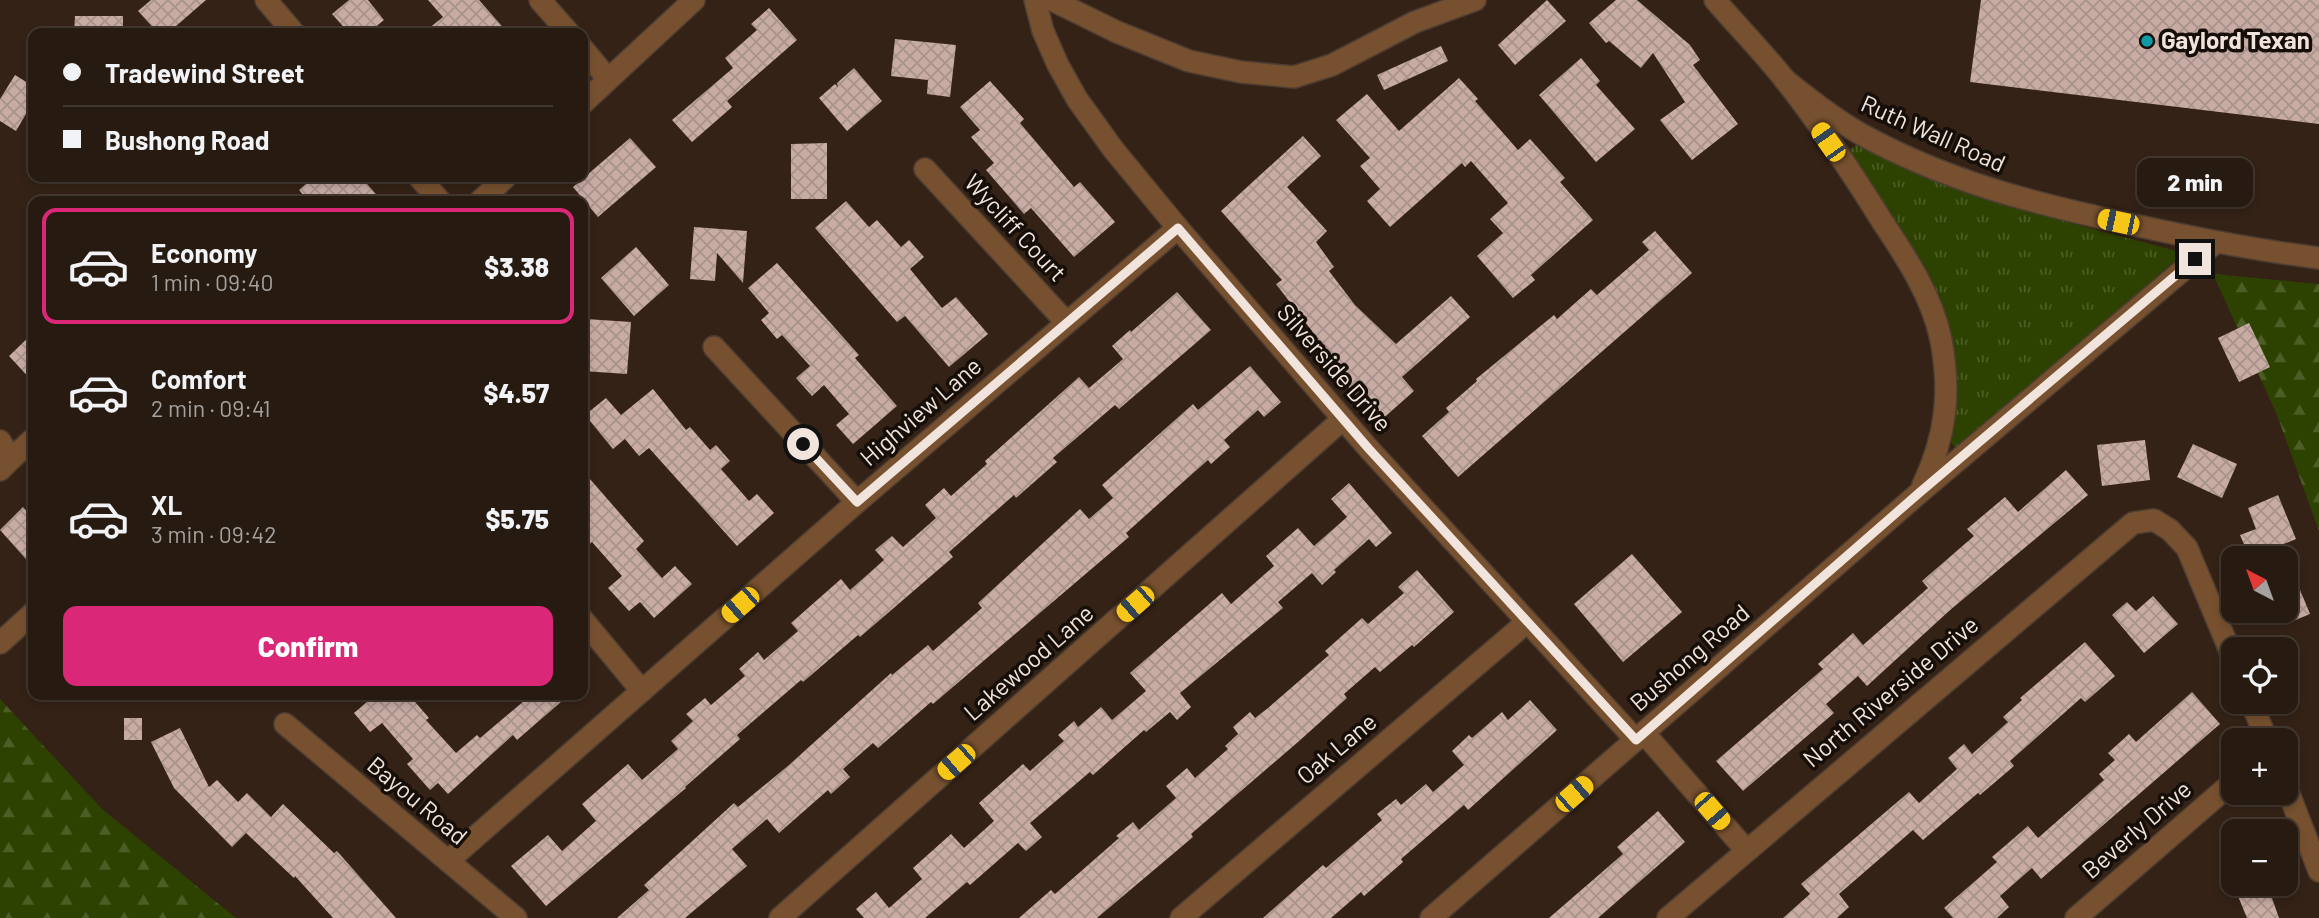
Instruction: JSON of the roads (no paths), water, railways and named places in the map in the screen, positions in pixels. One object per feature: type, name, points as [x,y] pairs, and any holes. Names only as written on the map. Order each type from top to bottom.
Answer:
[{"type":"street","points":[[265,0],[290,28]]},
{"type":"street","points":[[540,0],[565,28]]},
{"type":"street","points":[[588,98],[694,0]]},
{"type":"street","name":"Silverside Drive","points":[[1035,0],[1043,31],[1077,99],[1113,149],[1178,228],[1343,419],[1527,622],[1640,736],[1746,850]]},
{"type":"street","points":[[1052,0],[1117,32],[1189,61],[1241,72],[1294,76],[1332,65],[1447,4],[1475,0]]},
{"type":"street","name":"Bushong Road","points":[[1715,0],[1785,80],[1871,203],[1911,266],[1933,311],[1941,340],[1946,406],[1943,431],[1935,458],[1919,493]]},
{"type":"street","points":[[588,55],[608,79]]},
{"type":"street","name":"Ruth Wall Road","points":[[1785,80],[1857,131],[1969,183],[2045,206],[2215,243],[2319,258]]},
{"type":"street","name":"Wycliff Court","points":[[925,169],[1066,322]]},
{"type":"street","points":[[423,182],[436,196]]},
{"type":"street","points":[[485,196],[501,182]]},
{"type":"street","name":"Highview Lane","points":[[448,861],[857,502],[1178,228]]},
{"type":"street","name":"Bushong Road","points":[[1432,918],[1919,493],[2215,243]]},
{"type":"street","points":[[714,347],[857,502]]},
{"type":"street","name":"Lakewood Lane","points":[[780,918],[1343,419]]},
{"type":"street","points":[[4,457],[28,442]]},
{"type":"street","name":"North Riverside Drive","points":[[1668,918],[2133,523],[2154,520],[2170,530],[2187,548],[2224,637]]},
{"type":"street","points":[[0,643],[28,617]]},
{"type":"street","name":"Oak Lane","points":[[1181,918],[1527,622]]},
{"type":"street","points":[[588,626],[642,691]]},
{"type":"street","name":"Bayou Road","points":[[285,724],[516,918]]},
{"type":"street","name":"Beverly Drive","points":[[2076,918],[2221,792]]},
{"type":"street","points":[[2293,805],[2319,871]]},
{"type":"place","name":"Gaylord Texan","points":[[2147,41]]}]
